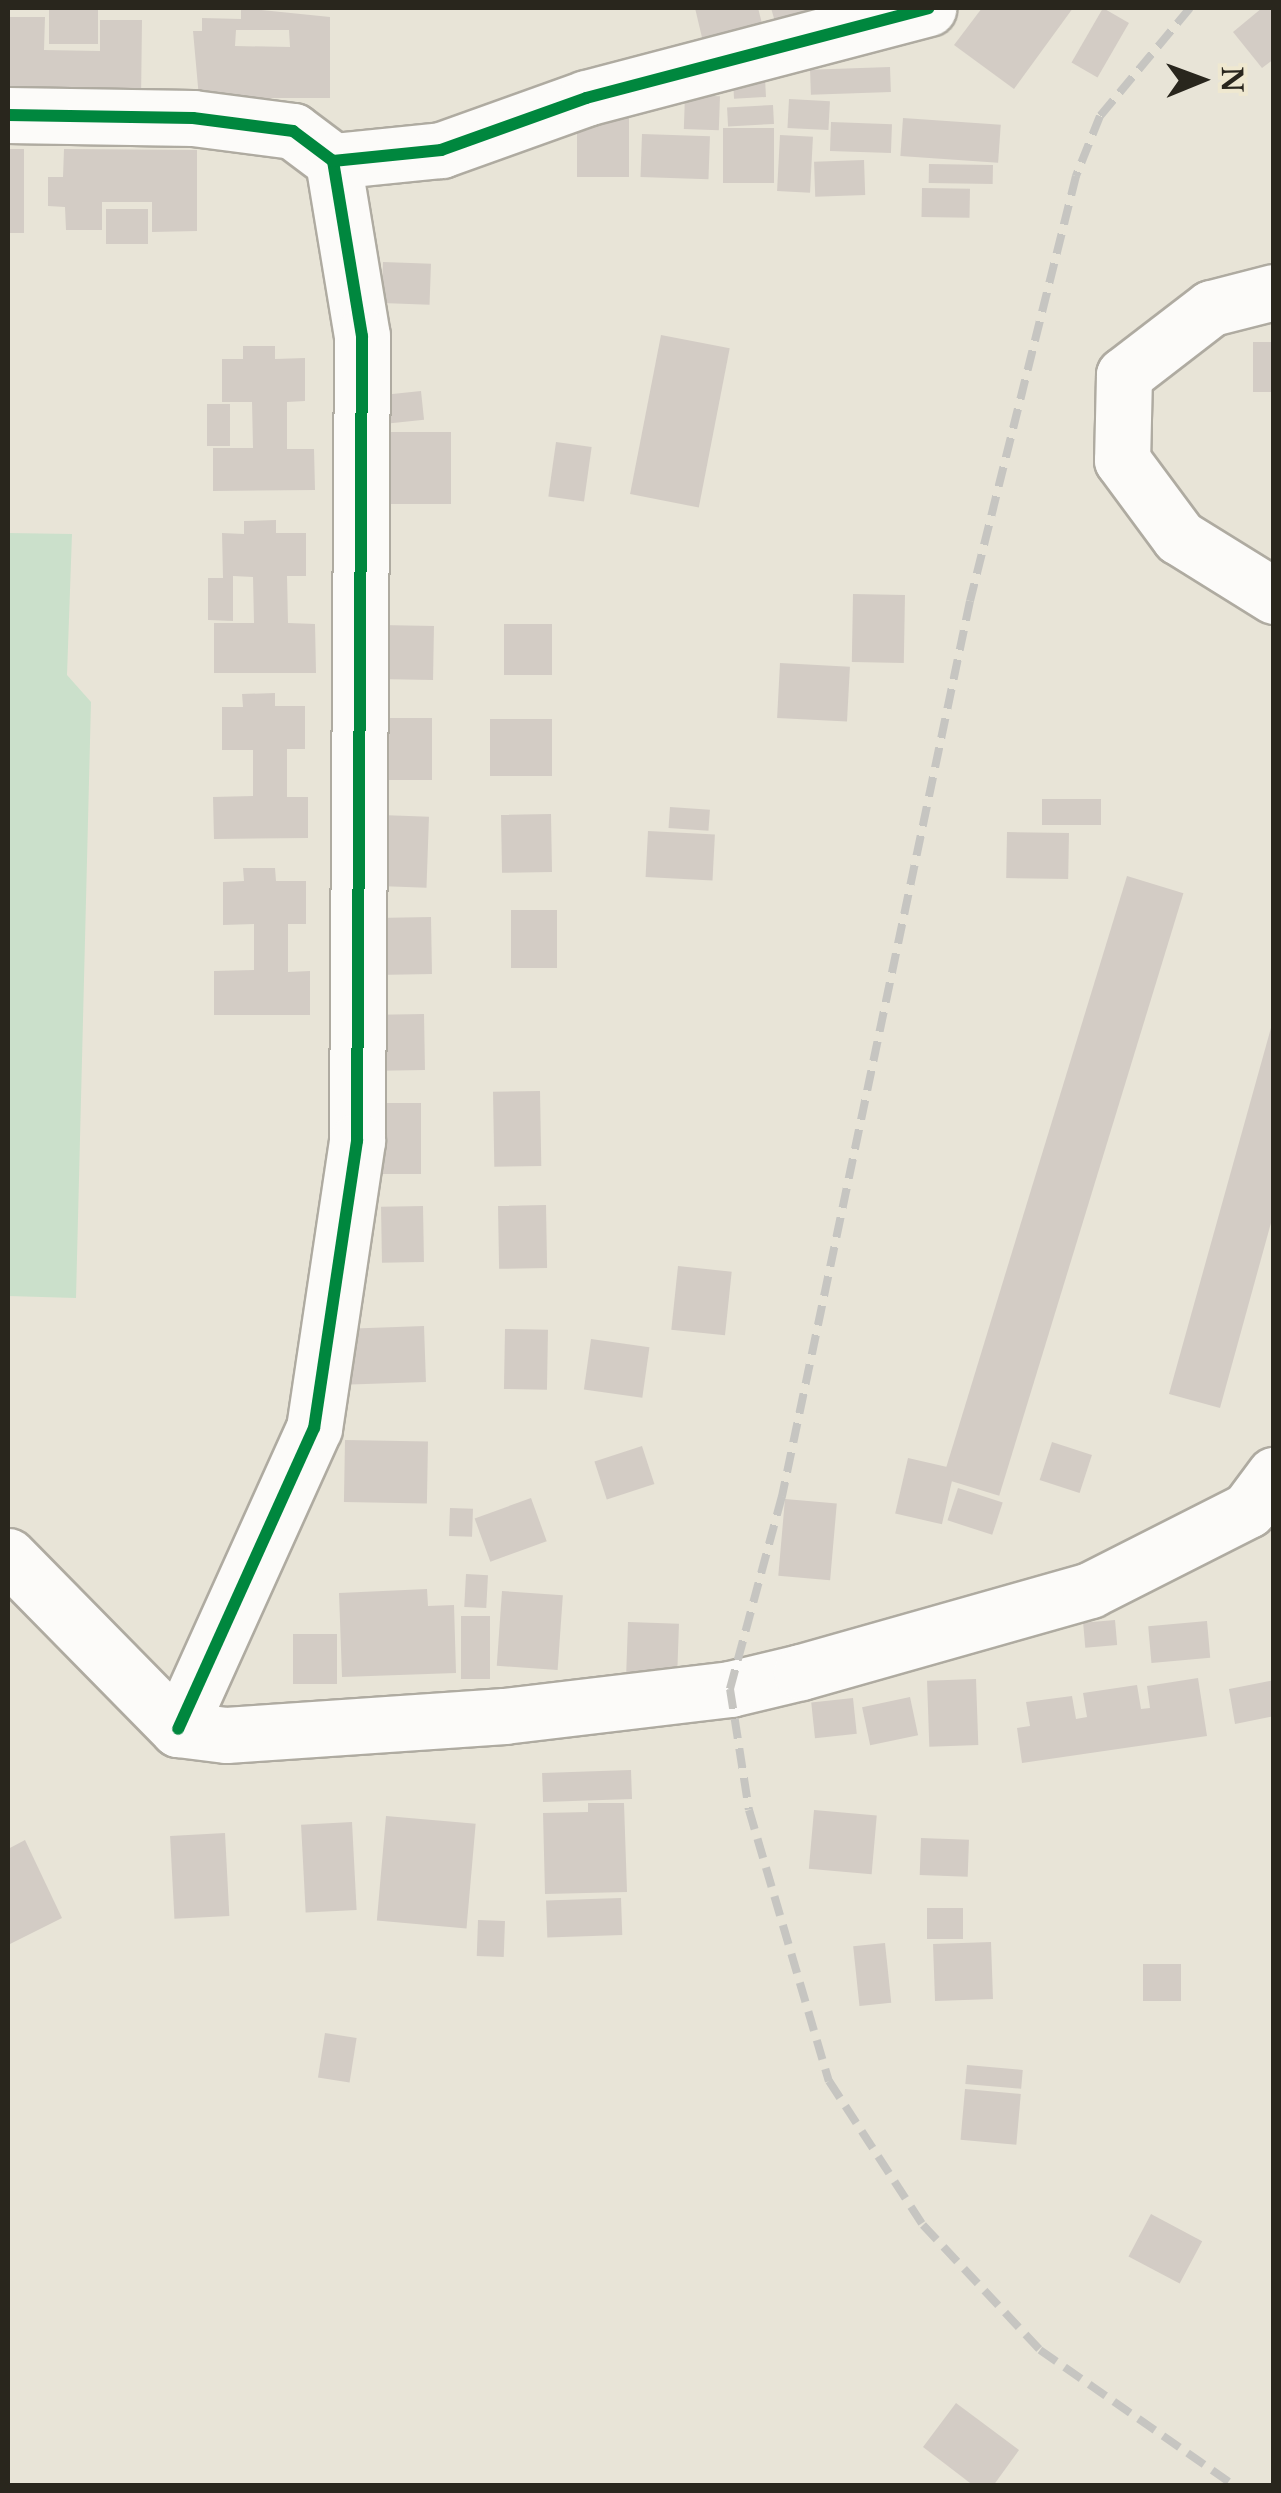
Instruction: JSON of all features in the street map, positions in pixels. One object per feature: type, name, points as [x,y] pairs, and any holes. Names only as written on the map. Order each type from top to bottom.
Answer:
[{"type":"street","points":[[8,115],[193,118],[292,131],[333,161],[441,150],[586,98],[928,8]]},
{"type":"street","points":[[178,1729],[314,1428],[356,1141],[362,336],[333,161]]},
{"type":"street","points":[[1274,292],[1211,308],[1124,375],[1122,460],[1178,536],[1274,596]]},
{"type":"street","points":[[8,1556],[178,1729],[226,1735],[504,1716],[730,1689],[1090,1590],[1248,1510],[1274,1475]]},
{"type":"green space","points":[[8,533],[72,534],[67,675],[91,702],[76,1298],[8,1296]]},
{"type":"building","points":[[241,8],[330,17],[330,98],[199,98],[193,31],[202,31],[202,18],[241,19]],"holes":[[[236,30],[289,30],[290,47],[235,46]]]},
{"type":"building","points":[[695,8],[758,8],[764,31],[704,46]]},
{"type":"building","points":[[771,8],[836,8],[778,32]]},
{"type":"building","points":[[982,8],[1073,8],[1014,89],[954,45]]},
{"type":"building","points":[[1103,8],[1129,23],[1097,78],[1072,63]]},
{"type":"building","points":[[1262,8],[1274,8],[1274,59],[1262,68],[1233,32]]},
{"type":"building","points":[[49,10],[98,10],[98,44],[49,44]]},
{"type":"building","points":[[9,17],[45,17],[44,50],[100,51],[100,20],[142,20],[141,101],[9,100]]},
{"type":"building","points":[[890,67],[891,92],[811,95],[810,70]]},
{"type":"building","points":[[765,78],[766,97],[734,99],[733,80]]},
{"type":"building","points":[[685,95],[720,96],[719,130],[684,129]]},
{"type":"building","points":[[789,99],[830,101],[828,130],[787,128]]},
{"type":"building","points":[[773,105],[774,124],[728,126],[727,107]]},
{"type":"building","points":[[577,116],[629,116],[629,177],[577,177]]},
{"type":"building","points":[[903,118],[1001,125],[998,163],[900,156]]},
{"type":"building","points":[[831,122],[892,124],[891,153],[830,151]]},
{"type":"building","points":[[723,128],[774,128],[774,183],[723,183]]},
{"type":"building","points":[[642,134],[710,136],[708,179],[640,177]]},
{"type":"building","points":[[780,135],[813,137],[810,193],[777,191]]},
{"type":"building","points":[[8,149],[24,149],[24,233],[8,233]]},
{"type":"building","points":[[64,149],[197,150],[197,231],[152,232],[152,202],[102,202],[102,230],[66,230],[65,207],[48,206],[48,177],[63,177]]},
{"type":"building","points":[[864,160],[865,195],[815,197],[814,162]]},
{"type":"building","points":[[929,164],[993,165],[993,184],[929,183]]},
{"type":"building","points":[[922,188],[970,189],[969,218],[921,217]]},
{"type":"building","points":[[106,209],[148,209],[148,244],[106,244]]},
{"type":"building","points":[[383,262],[431,264],[430,305],[382,303]]},
{"type":"building","points":[[661,335],[730,348],[699,507],[630,494]]},
{"type":"building","points":[[1253,342],[1274,342],[1274,392],[1253,392]]},
{"type":"building","points":[[243,346],[275,346],[275,359],[305,358],[305,401],[287,402],[287,449],[314,449],[315,490],[213,491],[213,448],[253,448],[252,402],[222,402],[222,359],[243,359]]},
{"type":"building","points":[[421,391],[424,420],[376,425],[373,396]]},
{"type":"building","points":[[207,404],[230,404],[230,446],[207,446]]},
{"type":"building","points":[[387,432],[451,432],[451,504],[387,504]]},
{"type":"building","points":[[556,442],[592,447],[584,501],[548,496]]},
{"type":"building","points":[[276,520],[276,533],[306,533],[306,576],[287,576],[288,623],[315,624],[316,673],[214,673],[214,623],[254,623],[253,577],[233,576],[233,621],[208,620],[208,578],[223,578],[222,533],[244,534],[244,521]]},
{"type":"building","points":[[853,594],[905,595],[904,663],[852,662]]},
{"type":"building","points":[[504,624],[552,624],[552,675],[504,675]]},
{"type":"building","points":[[380,625],[434,626],[433,680],[379,679]]},
{"type":"building","points":[[780,663],[850,667],[847,722],[777,718]]},
{"type":"building","points":[[275,693],[275,706],[305,706],[305,749],[287,749],[287,797],[308,797],[308,838],[214,839],[213,797],[253,796],[253,750],[222,750],[222,707],[243,707],[242,694]]},
{"type":"building","points":[[376,718],[432,718],[432,780],[376,780]]},
{"type":"building","points":[[490,719],[552,719],[552,776],[490,776]]},
{"type":"building","points":[[1042,799],[1101,799],[1101,825],[1042,825]]},
{"type":"building","points":[[670,807],[710,810],[708,831],[669,828]]},
{"type":"building","points":[[551,814],[552,872],[502,873],[501,815]]},
{"type":"building","points":[[381,815],[429,817],[426,888],[379,886]]},
{"type":"building","points":[[648,831],[715,835],[713,880],[646,877]]},
{"type":"building","points":[[1007,832],[1069,833],[1068,879],[1006,878]]},
{"type":"building","points":[[243,868],[275,868],[276,881],[306,881],[306,924],[288,924],[288,972],[310,971],[310,1015],[214,1015],[214,971],[254,970],[254,924],[223,925],[223,882],[244,881]]},
{"type":"building","points":[[1127,876],[1183,893],[999,1496],[943,1478]]},
{"type":"building","points":[[511,910],[557,910],[557,968],[511,968]]},
{"type":"building","points":[[431,917],[432,974],[377,975],[376,918]]},
{"type":"building","points":[[424,1014],[425,1070],[380,1071],[379,1015]]},
{"type":"building","points":[[1274,1017],[1274,1212],[1220,1408],[1169,1394]]},
{"type":"building","points":[[540,1091],[541,1166],[494,1167],[493,1092]]},
{"type":"building","points":[[375,1103],[421,1103],[421,1174],[375,1174]]},
{"type":"building","points":[[546,1205],[547,1268],[499,1269],[498,1206]]},
{"type":"building","points":[[423,1206],[424,1262],[382,1263],[381,1207]]},
{"type":"building","points":[[678,1266],[732,1272],[725,1335],[671,1330]]},
{"type":"building","points":[[424,1326],[426,1382],[343,1385],[341,1329]]},
{"type":"building","points":[[505,1329],[548,1330],[547,1390],[504,1389]]},
{"type":"building","points":[[591,1339],[649,1347],[642,1398],[584,1390]]},
{"type":"building","points":[[345,1440],[428,1441],[427,1503],[344,1502]]},
{"type":"building","points":[[1052,1442],[1092,1455],[1080,1493],[1040,1480]]},
{"type":"building","points":[[642,1446],[654,1484],[607,1499],[594,1461]]},
{"type":"building","points":[[908,1458],[955,1469],[942,1524],[895,1514]]},
{"type":"building","points":[[958,1488],[1003,1503],[992,1535],[947,1520]]},
{"type":"building","points":[[531,1498],[547,1541],[490,1562],[475,1519]]},
{"type":"building","points":[[785,1499],[837,1504],[830,1580],[778,1576]]},
{"type":"building","points":[[450,1508],[473,1509],[472,1537],[449,1536]]},
{"type":"building","points":[[466,1574],[488,1575],[486,1608],[464,1607]]},
{"type":"building","points":[[427,1589],[428,1606],[454,1605],[456,1673],[342,1677],[339,1593]]},
{"type":"building","points":[[502,1591],[563,1595],[558,1670],[497,1666]]},
{"type":"building","points":[[461,1616],[490,1616],[490,1679],[461,1679]]},
{"type":"building","points":[[1115,1620],[1117,1645],[1085,1648],[1083,1623]]},
{"type":"building","points":[[1207,1621],[1210,1658],[1151,1663],[1148,1626]]},
{"type":"building","points":[[628,1622],[679,1624],[677,1686],[626,1684]]},
{"type":"building","points":[[293,1634],[337,1634],[337,1684],[293,1684]]},
{"type":"building","points":[[1198,1678],[1207,1736],[1022,1763],[1017,1728],[1030,1726],[1026,1702],[1072,1696],[1076,1719],[1087,1717],[1083,1693],[1137,1685],[1141,1709],[1150,1708],[1147,1686]]},
{"type":"building","points":[[976,1679],[978,1745],[929,1747],[927,1681]]},
{"type":"building","points":[[1274,1680],[1274,1716],[1235,1724],[1229,1689]]},
{"type":"building","points":[[910,1697],[918,1735],[870,1745],[862,1707]]},
{"type":"building","points":[[853,1698],[857,1734],[815,1738],[811,1702]]},
{"type":"building","points":[[631,1770],[632,1799],[543,1802],[542,1773]]},
{"type":"building","points":[[588,1803],[624,1803],[627,1892],[545,1894],[543,1813],[588,1812]]},
{"type":"building","points":[[814,1810],[877,1815],[872,1874],[809,1869]]},
{"type":"building","points":[[386,1816],[476,1824],[467,1928],[377,1921]]},
{"type":"building","points":[[352,1822],[357,1910],[306,1913],[301,1825]]},
{"type":"building","points":[[225,1833],[229,1916],[174,1919],[170,1836]]},
{"type":"building","points":[[921,1838],[969,1840],[968,1877],[920,1875]]},
{"type":"building","points":[[25,1840],[62,1918],[8,1945],[8,1849]]},
{"type":"building","points":[[621,1898],[622,1935],[547,1938],[546,1901]]},
{"type":"building","points":[[927,1908],[963,1908],[963,1939],[927,1939]]},
{"type":"building","points":[[478,1920],[505,1921],[504,1957],[477,1956]]},
{"type":"building","points":[[991,1942],[993,1999],[935,2001],[933,1944]]},
{"type":"building","points":[[885,1943],[891,2003],[859,2006],[853,1946]]},
{"type":"building","points":[[1143,1964],[1181,1964],[1181,2001],[1143,2001]]},
{"type":"building","points":[[325,2033],[357,2038],[350,2082],[318,2077]]},
{"type":"building","points":[[967,2065],[1023,2070],[1021,2089],[965,2084]]},
{"type":"building","points":[[965,2089],[1021,2094],[1016,2145],[961,2140]]},
{"type":"building","points":[[1151,2214],[1202,2241],[1180,2284],[1128,2256]]},
{"type":"building","points":[[956,2403],[1019,2450],[993,2486],[974,2486],[923,2447]]},
{"type":"railway","points":[[1190,8],[1100,116],[1076,176],[970,601],[782,1496],[730,1689],[749,1810],[829,2081],[923,2225],[1040,2350],[1235,2486]]},
{"type":"cycle path","points":[[333,161],[441,150],[586,98],[928,8]]},
{"type":"cycle path","points":[[8,115],[193,118],[293,131],[333,161],[362,336],[357,1141],[314,1428],[178,1729]]}]
